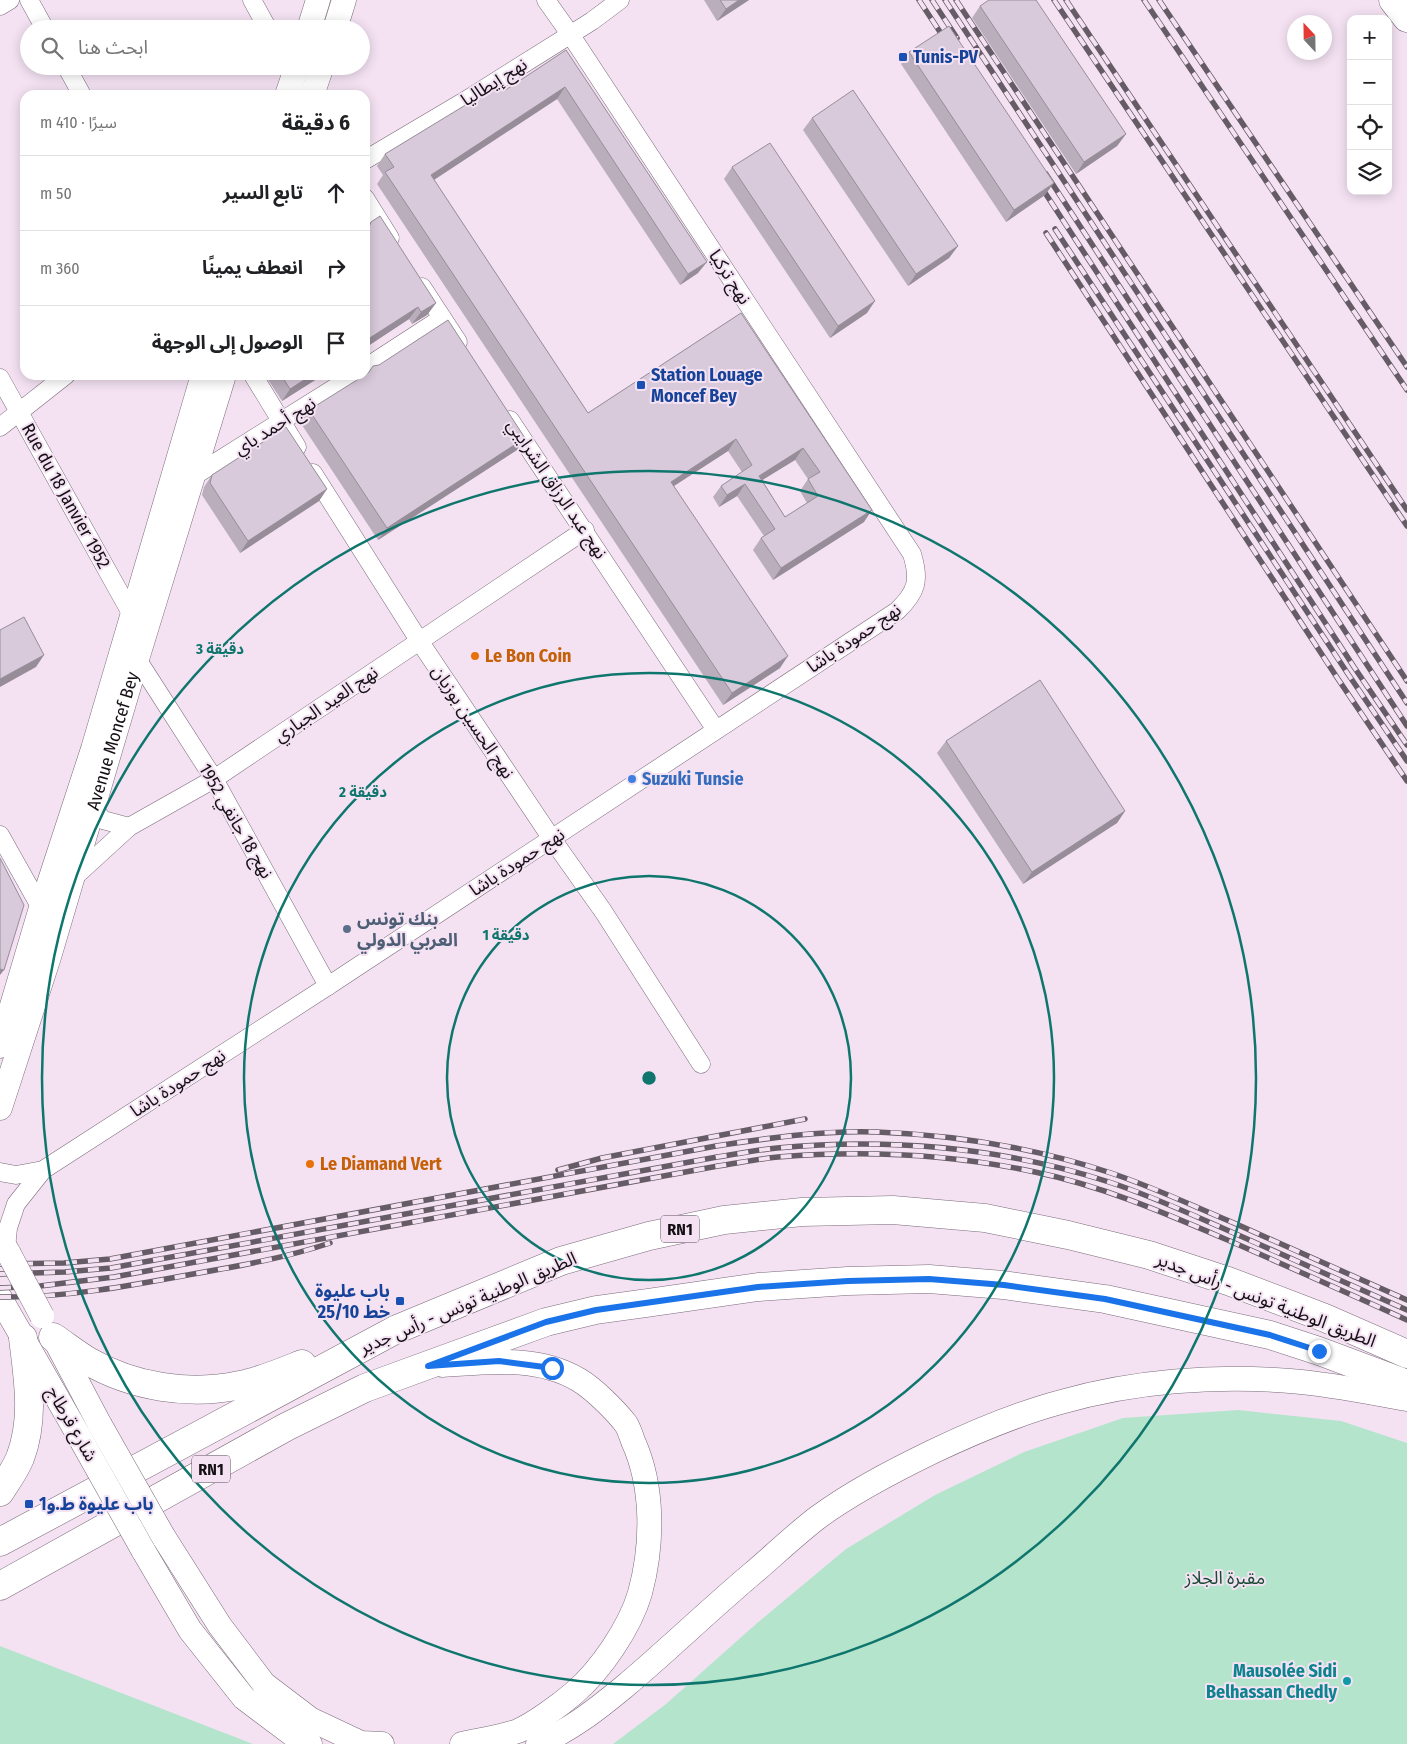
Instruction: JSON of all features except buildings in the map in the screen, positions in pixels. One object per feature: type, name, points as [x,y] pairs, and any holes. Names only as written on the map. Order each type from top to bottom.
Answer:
[{"type":"main road","points":[[312,20],[318,0]]},
{"type":"main road","points":[[337,20],[344,0]]},
{"type":"main road","points":[[1393,0],[1407,18]]},
{"type":"main road","points":[[314,90],[319,75]]},
{"type":"main road","name":"Avenue Moncef Bey","points":[[0,1046],[41,908],[93,749],[202,380]]},
{"type":"main road","name":"Avenue Moncef Bey","points":[[0,1108],[49,957],[137,659],[223,380]]},
{"type":"main road","name":"الطريق الوطنية تونس - رأس جدير","points":[[0,1542],[395,1330],[561,1261],[649,1236],[724,1220],[802,1212],[893,1210],[985,1218],[1068,1235],[1148,1255],[1228,1281],[1316,1315],[1407,1354]]},
{"type":"main road","points":[[5,1247],[100,1425],[163,1536],[220,1626],[264,1684],[310,1719],[361,1742],[382,1744]]},
{"type":"main road","name":"الطريق الوطنية تونس - رأس جدير","points":[[0,1586],[286,1427],[365,1388],[546,1322],[596,1310],[758,1287],[848,1281],[929,1279],[1046,1290],[1170,1312],[1270,1335],[1407,1384]]},
{"type":"main road","name":"شارع قرطاج","points":[[0,1298],[190,1630],[244,1698],[300,1740],[310,1744]]},
{"type":"main road","points":[[48,1326],[88,1361],[123,1378],[162,1388],[201,1390],[240,1385],[395,1330]]},
{"type":"main road","points":[[0,1492],[20,1459],[29,1423],[29,1383],[18,1329]]},
{"type":"main road","points":[[428,1366],[499,1361],[552,1368],[579,1380],[603,1400],[626,1425],[639,1453],[646,1483],[648,1504],[648,1558],[640,1595],[615,1644],[595,1671],[574,1693],[518,1731],[462,1744]]},
{"type":"main road","points":[[538,1744],[562,1734],[585,1718],[663,1654],[818,1518],[862,1489],[962,1438],[1061,1402],[1112,1390],[1170,1382],[1227,1379],[1289,1381],[1342,1387],[1407,1399]]},
{"type":"street","points":[[0,6],[10,0]]},
{"type":"street","points":[[29,0],[40,20]]},
{"type":"street","points":[[252,0],[263,20]]},
{"type":"street","name":"نهج تركيا","points":[[546,0],[912,554]]},
{"type":"street","name":"نهج إيطاليا","points":[[370,157],[463,102],[592,21],[620,0]]},
{"type":"street","points":[[71,75],[79,90]]},
{"type":"street","points":[[370,206],[401,254]]},
{"type":"street","points":[[411,270],[469,359]]},
{"type":"street","points":[[370,365],[442,318]]},
{"type":"street","name":"Rue du 18 Janvier 1952","points":[[0,378],[132,614]]},
{"type":"street","points":[[0,427],[60,380]]},
{"type":"street","name":"نهج الحسين بوزيان","points":[[256,380],[420,642],[602,911],[701,1064]]},
{"type":"street","name":"نهج أحمد باي","points":[[194,476],[346,380]]},
{"type":"street","name":"نهج عبد الرزاق الشرايبي","points":[[502,408],[585,530],[716,730]]},
{"type":"street","name":"نهج العيد الجباري","points":[[71,881],[129,827],[214,779],[585,530]]},
{"type":"street","name":"نهج حمودة باشا","points":[[0,1172],[16,1175],[43,1170],[328,986],[897,611],[908,600],[914,590],[917,579],[912,554]]},
{"type":"street","name":"نهج 18 جانفي 1952","points":[[137,659],[214,779],[328,986]]},
{"type":"street","points":[[93,808],[103,820],[129,827]]},
{"type":"street","points":[[0,835],[41,908]]},
{"type":"street","points":[[5,1247],[8,1228],[16,1204],[43,1170]]},
{"type":"green space","name":"مقبرة الجلاز","points":[[1238,1410],[1341,1421],[1407,1443],[1407,1744],[613,1744],[666,1704],[756,1624],[846,1549],[935,1495],[1024,1452],[1123,1418]]},
{"type":"green space","points":[[0,1646],[253,1744],[0,1744]]},
{"type":"railway","points":[[919,0],[948,44]]},
{"type":"railway","points":[[932,0],[957,38]]},
{"type":"railway","points":[[945,0],[1407,703]]},
{"type":"railway","points":[[956,0],[1407,681]]},
{"type":"railway","points":[[1054,0],[1407,526]]},
{"type":"railway","points":[[1066,0],[1407,510]]},
{"type":"railway","points":[[1144,0],[1407,390]]},
{"type":"railway","points":[[1159,0],[1407,367]]},
{"type":"railway","points":[[1046,174],[1407,726]]},
{"type":"railway","points":[[1038,182],[1354,667],[1407,745]]},
{"type":"railway","points":[[1055,229],[1407,761]]},
{"type":"railway","points":[[1046,233],[1338,679],[1407,781]]},
{"type":"railway","points":[[558,1170],[602,1158],[805,1119]]},
{"type":"railway","points":[[0,1264],[64,1263],[110,1259],[716,1146],[816,1133],[877,1132],[936,1136],[996,1144],[1083,1164],[1158,1190],[1407,1300]]},
{"type":"railway","points":[[0,1274],[65,1272],[111,1268],[762,1150],[819,1145],[902,1145],[986,1153],[1068,1170],[1109,1182],[1183,1211],[1407,1310]]},
{"type":"railway","points":[[0,1288],[40,1286],[114,1277],[756,1160],[810,1155],[875,1154],[939,1157],[971,1161],[1035,1172],[1085,1185],[1183,1221],[1407,1320]]},
{"type":"railway","points":[[0,1297],[48,1296],[121,1287],[262,1261],[330,1243]]},
{"type":"place","name":"Tunis-PV","points":[[903,57]]},
{"type":"place","name":"Station Louage Moncef Bey","points":[[641,385]]},
{"type":"place","name":"Le Bon Coin","points":[[475,656]]},
{"type":"place","name":"Suzuki Tunsie","points":[[632,779]]},
{"type":"place","name":"بنك تونس العربي الدولي","points":[[347,929]]},
{"type":"place","name":"Le Diamand Vert","points":[[310,1164]]},
{"type":"place","name":"باب عليوة خط 25/10","points":[[400,1301]]},
{"type":"place","name":"باب عليوة ط.و1","points":[[29,1504]]},
{"type":"place","name":"Mausolée Sidi Belhassan Chedly","points":[[1347,1681]]},
{"type":"route","points":[[552,1368],[499,1361],[428,1366],[546,1322],[596,1310],[758,1287],[848,1281],[929,1279],[1004,1285],[1105,1299],[1270,1335],[1319,1351]]}]
